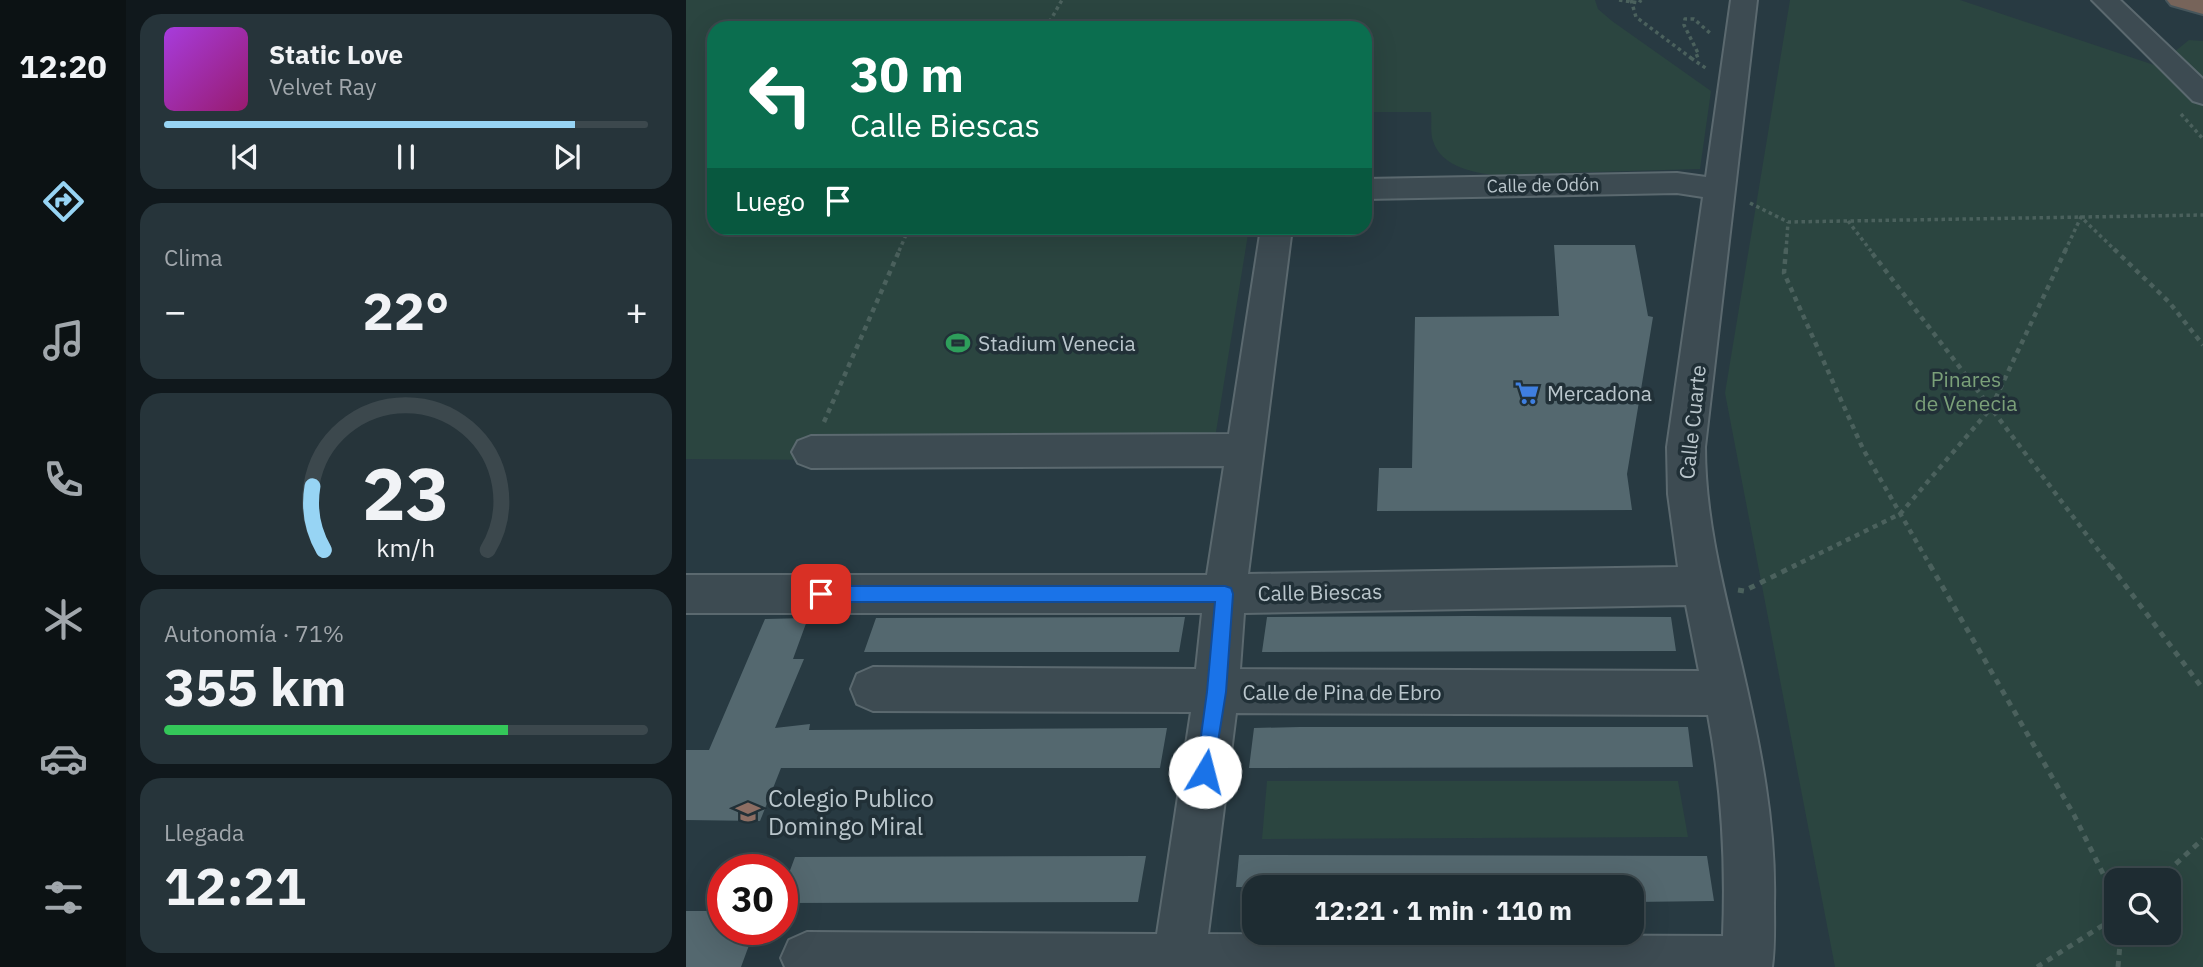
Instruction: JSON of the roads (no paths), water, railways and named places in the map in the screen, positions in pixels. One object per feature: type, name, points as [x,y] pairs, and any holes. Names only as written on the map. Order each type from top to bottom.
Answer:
[{"type":"highway","points":[[2180,0],[2203,6]]},
{"type":"street","name":"Calle Cuarte","points":[[1744,0],[1686,447],[1687,509],[1748,810],[1752,869],[1747,965]]},
{"type":"street","points":[[2105,0],[2203,95]]},
{"type":"street","name":"Calle de Odón","points":[[1372,189],[1677,183],[1721,189]]},
{"type":"street","points":[[1179,963],[1216,692],[1225,594],[1277,235]]},
{"type":"street","points":[[811,452],[1245,450]]},
{"type":"street","name":"Calle Biescas","points":[[686,594],[1225,594],[1702,586]]},
{"type":"street","name":"Calle de Pina de Ebro","points":[[873,689],[1726,693]]},
{"type":"street","points":[[807,958],[1179,963],[1747,965]]},
{"type":"place","name":"Stadium Venecia","points":[[958,343]]},
{"type":"place","name":"Mercadona","points":[[1527,393]]},
{"type":"place","name":"Colegio Publico Domingo Miral","points":[[748,812]]},
{"type":"park label","name":"Pinares de Venecia","points":[[1966,391]]}]
